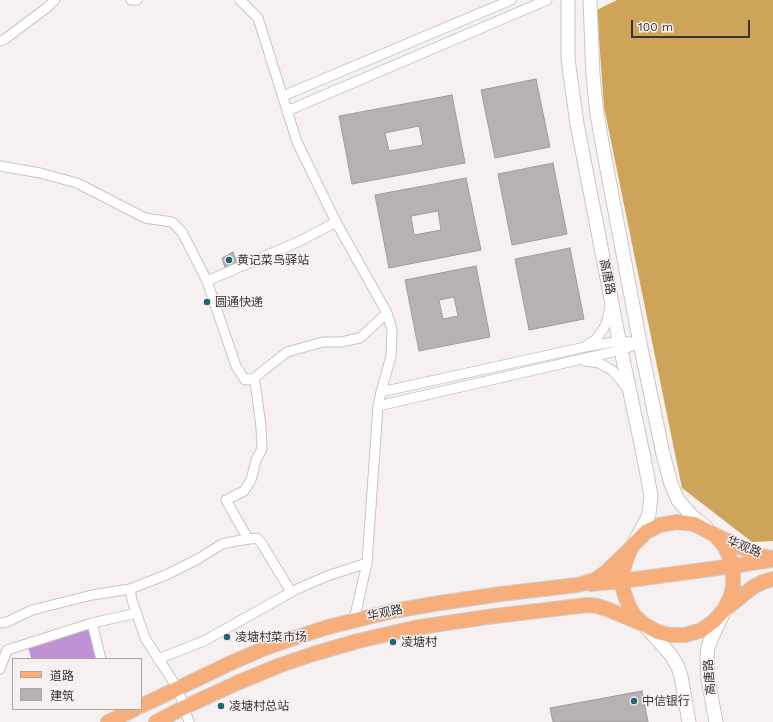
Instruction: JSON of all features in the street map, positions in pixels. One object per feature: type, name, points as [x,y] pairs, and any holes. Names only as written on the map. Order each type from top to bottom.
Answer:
[{"type":"main road","name":"华观路","points":[[142,706],[235,661],[268,647],[354,620],[393,611],[440,603],[577,585],[595,580],[605,573],[646,532],[660,525],[677,522],[694,524],[760,556],[773,558]]},
{"type":"main road","points":[[715,535],[725,547],[733,566],[733,587],[730,598],[724,610]]},
{"type":"main road","points":[[631,548],[625,563],[622,581],[624,593],[633,614],[645,625]]},
{"type":"main road","points":[[577,585],[622,581],[733,566],[773,558]]},
{"type":"main road","points":[[724,610],[753,587],[773,579]]},
{"type":"main road","name":"华观路","points":[[156,722],[184,707],[260,673],[298,659],[358,641],[414,628],[487,617],[587,605],[607,608],[658,632],[670,635],[685,635],[702,630],[714,621],[724,610]]},
{"type":"main road","points":[[113,716],[132,710]]},
{"type":"street","points":[[0,41],[5,39],[55,0]]},
{"type":"street","points":[[131,0],[137,0]]},
{"type":"street","points":[[240,0],[258,18],[297,142],[336,222],[387,313],[392,330],[391,356],[380,392],[378,406],[367,563],[354,620]]},
{"type":"street","points":[[283,96],[511,0]]},
{"type":"street","points":[[287,111],[547,0]]},
{"type":"street","name":"高唐路","points":[[568,0],[568,58],[577,124],[651,496],[649,514],[631,548]]},
{"type":"street","name":"高唐路","points":[[592,3],[593,75],[597,114],[640,343],[663,454],[671,484],[678,500],[693,517],[715,535]]},
{"type":"street","points":[[0,166],[40,173],[76,184],[145,218],[172,222],[182,232],[207,281],[236,366],[245,380],[254,378],[287,352],[322,342],[341,342],[360,338],[387,313]]},
{"type":"street","points":[[207,281],[300,241],[336,222]]},
{"type":"street","points":[[585,347],[596,339],[604,328],[607,322],[611,300]]},
{"type":"street","points":[[380,392],[585,347],[620,346],[640,343]]},
{"type":"street","points":[[378,406],[578,360],[620,346]]},
{"type":"street","points":[[578,360],[592,361],[608,368],[629,390]]},
{"type":"street","points":[[248,539],[226,500],[244,491],[251,480],[256,460],[262,449],[261,427],[254,378]]},
{"type":"street","points":[[0,623],[6,622],[32,610],[85,596],[130,589],[166,575],[198,559],[222,544],[257,538],[291,592]]},
{"type":"street","points":[[158,659],[204,641],[291,592],[327,576],[367,563]]},
{"type":"street","points":[[130,589],[132,600],[145,638],[178,688],[189,722]]},
{"type":"street","name":"高唐路","points":[[716,722],[708,679],[707,658],[708,647],[724,610]]},
{"type":"street","points":[[0,669],[7,650],[92,622],[137,613]]},
{"type":"street","points":[[92,622],[101,658]]},
{"type":"street","points":[[645,625],[671,655],[678,666],[689,722]]},
{"type":"shaded area","points":[[617,0],[773,0],[773,541],[752,542],[682,488],[604,107],[597,10]]},
{"type":"shaded area","points":[[90,626],[98,658],[31,658],[28,647]]},
{"type":"building","points":[[536,79],[550,147],[495,158],[481,90]]},
{"type":"building","points":[[452,95],[465,163],[352,184],[339,116]],"holes":[[[419,126],[423,145],[389,151],[385,133]]]},
{"type":"building","points":[[553,163],[567,234],[512,245],[498,174]]},
{"type":"building","points":[[466,178],[481,250],[389,268],[375,195]],"holes":[[[438,211],[441,230],[414,235],[411,216]]]},
{"type":"building","points":[[570,248],[584,319],[529,330],[515,259]]},
{"type":"building","points":[[233,252],[238,266],[226,271],[222,258]]},
{"type":"building","points":[[476,266],[490,337],[419,351],[405,280]],"holes":[[[454,297],[458,316],[443,319],[439,300]]]},
{"type":"building","points":[[642,691],[648,722],[553,722],[550,708]]},
{"type":"place","name":"黄记菜鸟驿站","points":[[229,260]]},
{"type":"place","name":"圆通快递","points":[[207,302]]},
{"type":"place","name":"凌塘村菜市场","points":[[227,637]]},
{"type":"place","name":"凌塘村","points":[[393,642]]},
{"type":"place","name":"中信银行","points":[[634,701]]},
{"type":"place","name":"凌塘村总站","points":[[221,706]]}]
